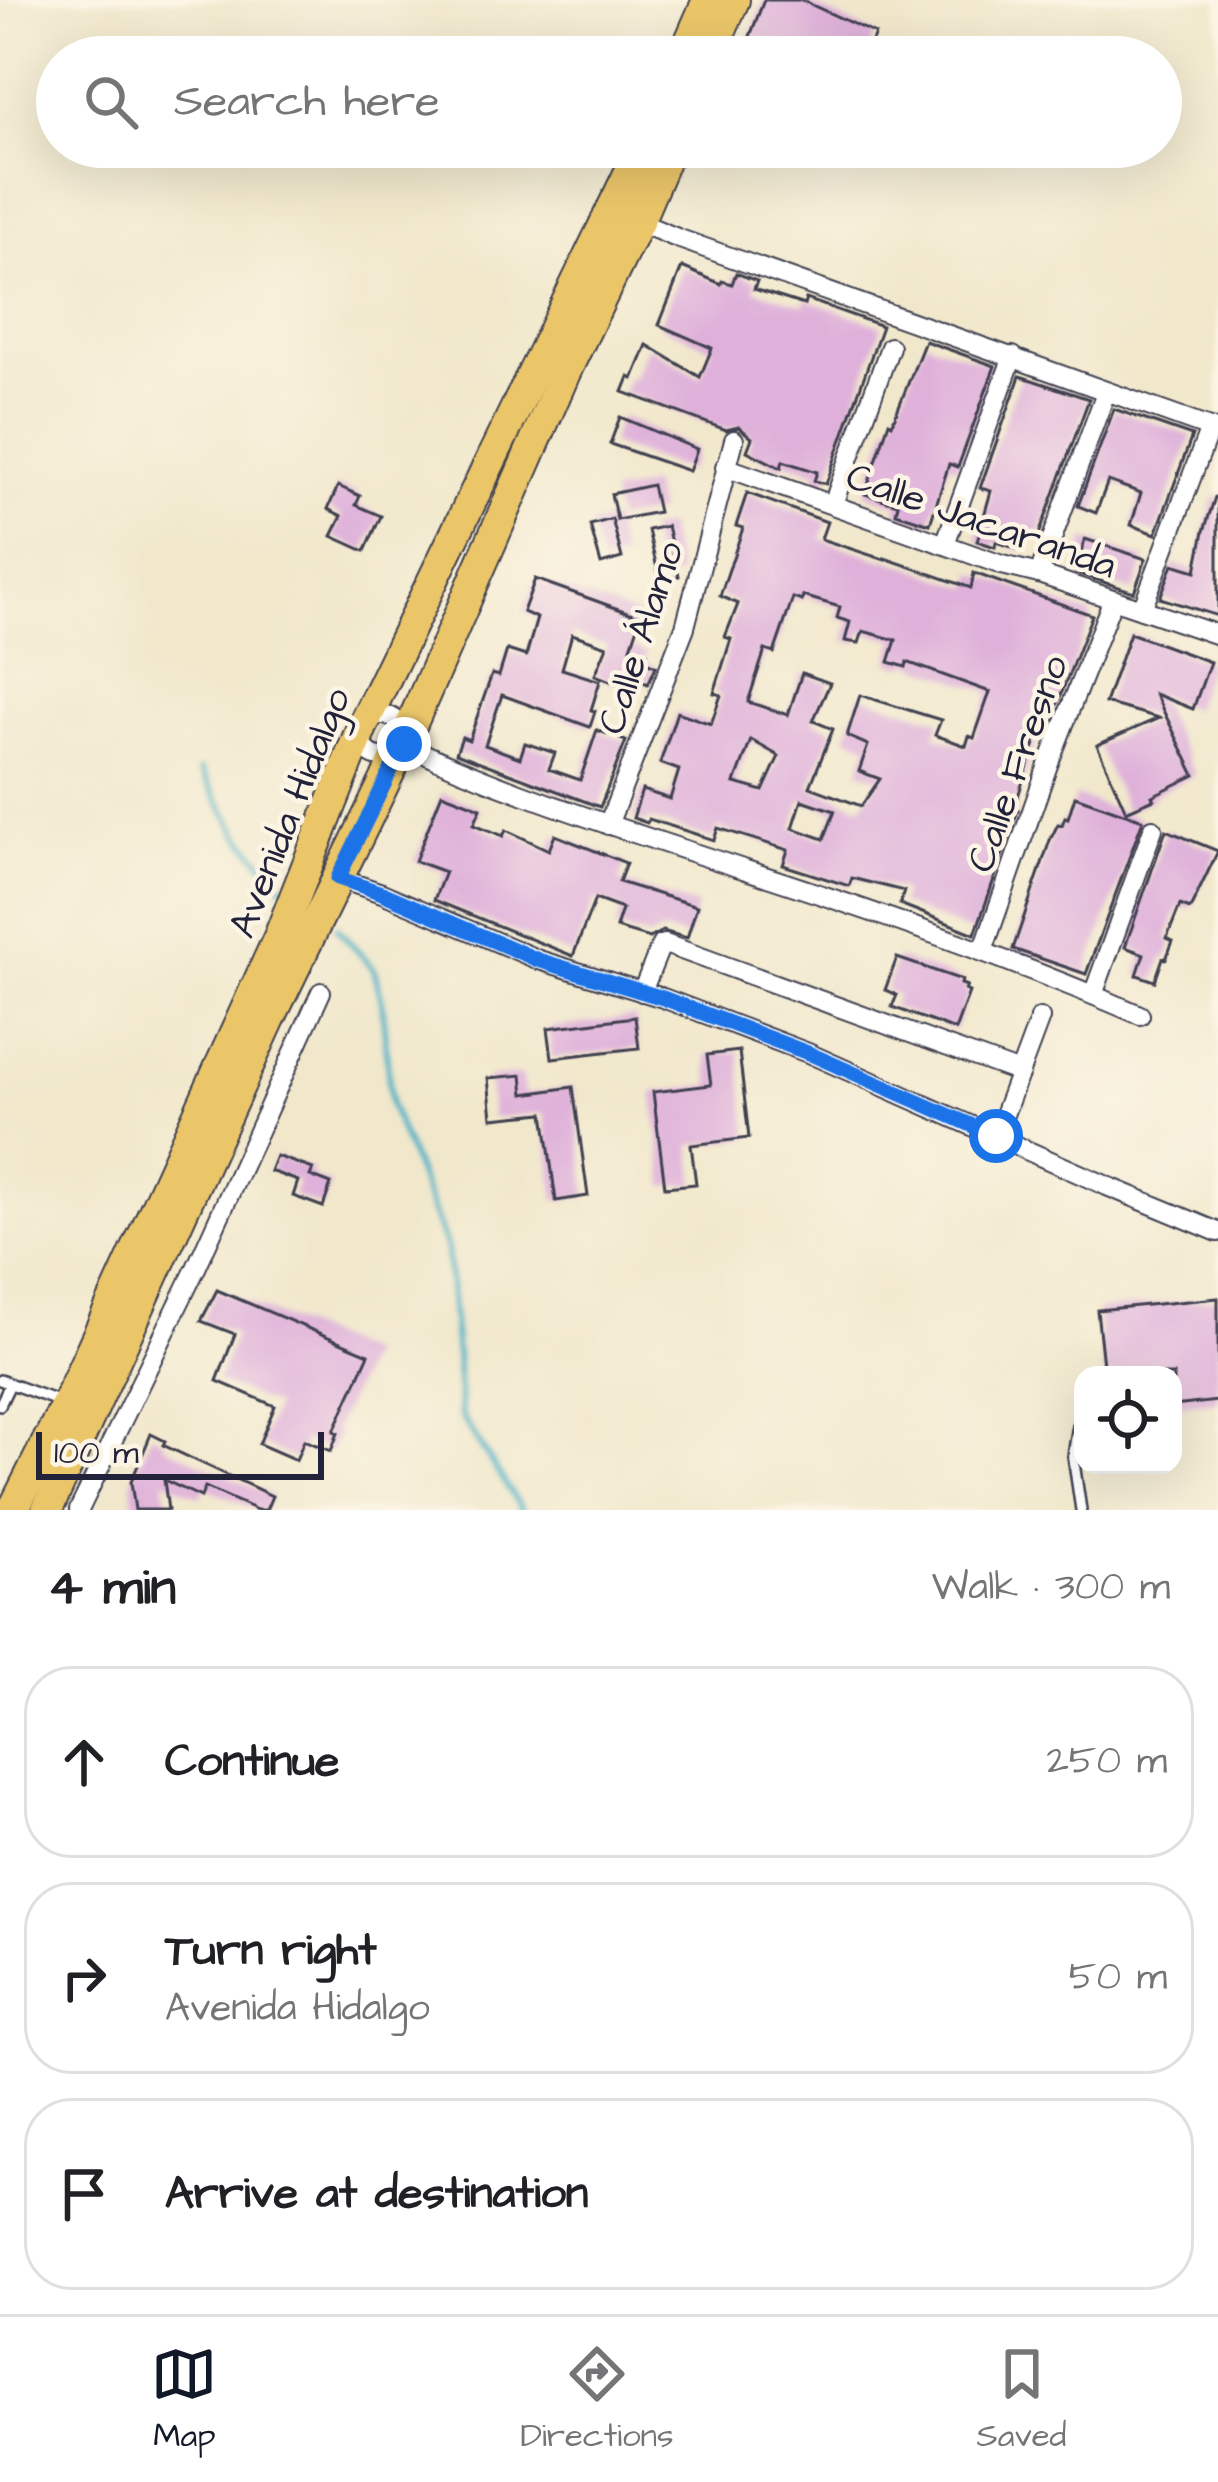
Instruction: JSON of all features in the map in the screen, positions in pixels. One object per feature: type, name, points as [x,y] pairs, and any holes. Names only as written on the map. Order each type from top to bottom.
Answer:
[{"type":"main road","points":[[692,36],[708,0]]},
{"type":"main road","points":[[718,36],[734,0]]},
{"type":"main road","name":"Avenida Hidalgo","points":[[11,1498],[66,1405],[279,938],[362,727],[632,168]]},
{"type":"main road","name":"Avenida Hidalgo","points":[[64,1508],[270,1018],[404,744],[567,368],[661,168]]},
{"type":"street","points":[[638,222],[1214,429],[1142,609]]},
{"type":"street","points":[[833,504],[890,347]]},
{"type":"street","points":[[945,544],[1012,356]]},
{"type":"street","points":[[1039,574],[1106,392]]},
{"type":"street","name":"Calle Álamo","points":[[608,825],[685,628],[734,440]]},
{"type":"street","name":"Calle Jacaranda","points":[[725,466],[1002,565],[1218,635]]},
{"type":"street","name":"Calle Fresno","points":[[983,951],[1048,765],[1114,598]]},
{"type":"street","points":[[376,714],[392,715],[402,728],[404,744],[390,757],[372,757],[361,746],[362,727],[376,714]]},
{"type":"street","points":[[404,744],[608,825],[983,951],[1140,1015]]},
{"type":"street","points":[[1093,994],[1153,830]]},
{"type":"street","points":[[338,878],[538,960],[642,992],[808,1053],[1218,1232]]},
{"type":"street","points":[[642,992],[664,944],[1019,1073]]},
{"type":"street","points":[[64,1508],[196,1268],[321,992]]},
{"type":"street","points":[[996,1136],[1040,1018]]},
{"type":"lane","points":[[0,1405],[5,1382],[66,1405]]},
{"type":"lane","points":[[1076,1474],[1081,1510]]},
{"type":"lane","points":[[11,1498],[64,1508]]},
{"type":"building","points":[[764,0],[801,0],[875,34],[874,36],[750,36]]},
{"type":"building","points":[[682,267],[721,284],[732,284],[736,273],[757,281],[754,289],[804,305],[806,299],[882,326],[826,484],[814,481],[817,472],[783,461],[781,468],[747,451],[752,438],[739,427],[726,430],[623,392],[647,345],[700,377],[712,348],[659,325]]},
{"type":"building","points":[[925,341],[995,366],[958,467],[949,464],[930,524],[896,513],[898,504],[865,494],[889,422],[892,424]]},
{"type":"building","points":[[1020,376],[1089,399],[1037,540],[1025,538],[1022,550],[977,541],[991,491],[980,488]]},
{"type":"building","points":[[1114,409],[1192,436],[1156,534],[1131,525],[1141,493],[1108,481],[1096,513],[1078,506]]},
{"type":"building","points":[[620,417],[697,449],[689,471],[610,444]]},
{"type":"building","points":[[652,485],[658,512],[617,520],[611,494]]},
{"type":"building","points":[[338,486],[360,496],[356,505],[381,516],[365,551],[332,536],[342,516],[328,509]]},
{"type":"building","points":[[747,493],[827,522],[821,539],[971,588],[974,573],[1092,615],[1053,715],[1045,712],[1014,809],[1018,810],[975,934],[900,904],[904,891],[852,878],[849,886],[783,865],[788,850],[718,828],[714,840],[633,818],[642,790],[670,799],[679,770],[660,763],[677,712],[711,724],[721,695],[714,693],[731,639],[725,637],[738,604],[720,596],[743,528],[736,526]],"holes":[[[803,596],[840,607],[837,618],[850,622],[845,641],[859,643],[863,631],[896,640],[889,662],[906,667],[907,662],[990,692],[974,738],[969,736],[966,746],[935,735],[941,720],[860,695],[847,736],[868,745],[859,771],[880,779],[861,806],[810,787],[833,729],[813,721],[830,683],[802,673],[788,715],[748,702],[765,650],[774,653],[793,598],[802,601]],[[751,740],[779,756],[763,791],[735,783]],[[802,800],[835,811],[824,839],[793,828]]]},
{"type":"building","points":[[1215,497],[1218,616],[1160,598],[1173,564],[1196,571]]},
{"type":"building","points":[[612,519],[622,558],[601,564],[590,525]]},
{"type":"building","points":[[667,526],[679,576],[660,581],[648,530]]},
{"type":"building","points":[[1085,539],[1146,559],[1134,592],[1076,573]]},
{"type":"building","points":[[535,579],[641,617],[631,647],[647,653],[643,661],[656,666],[648,684],[639,680],[635,691],[595,675],[607,646],[572,634],[562,669],[600,681],[590,727],[502,695],[485,745],[520,758],[525,743],[555,753],[549,769],[580,780],[597,730],[626,741],[600,807],[456,753],[462,737],[469,740],[492,674],[499,676],[507,650],[526,656],[537,618],[523,612]]},
{"type":"building","points":[[1130,633],[1210,662],[1193,709],[1155,694],[1195,775],[1126,811],[1097,745],[1159,718],[1105,703]]},
{"type":"building","points":[[442,793],[481,808],[474,824],[503,836],[506,830],[549,850],[555,835],[626,863],[619,882],[697,906],[687,938],[663,931],[649,938],[616,928],[622,909],[595,899],[573,956],[434,900],[445,872],[415,861]]},
{"type":"building","points":[[1075,796],[1143,820],[1086,974],[1013,949],[1050,840],[1058,824],[1068,818]]},
{"type":"building","points":[[1166,830],[1218,851],[1190,909],[1180,905],[1167,938],[1173,941],[1155,981],[1137,975],[1144,954],[1125,947]]},
{"type":"building","points":[[897,958],[962,980],[967,986],[955,1030],[892,1007],[897,995],[885,990]]},
{"type":"building","points":[[635,1017],[639,1048],[552,1058],[548,1028]]},
{"type":"building","points":[[739,1051],[749,1138],[691,1145],[696,1184],[665,1187],[653,1092],[711,1085],[707,1055]]},
{"type":"building","points":[[522,1075],[524,1094],[573,1087],[588,1196],[556,1201],[544,1113],[492,1118],[488,1078]]},
{"type":"building","points":[[276,1156],[313,1169],[310,1176],[331,1184],[323,1207],[293,1196],[298,1181],[270,1171]]},
{"type":"building","points":[[217,1290],[369,1354],[334,1431],[338,1433],[331,1451],[304,1440],[296,1460],[259,1444],[275,1406],[217,1381],[235,1334],[201,1321]]},
{"type":"building","points":[[1218,1298],[1218,1401],[1182,1405],[1182,1366],[1103,1366],[1097,1310]]},
{"type":"building","points":[[151,1434],[165,1441],[163,1445],[272,1496],[266,1510],[205,1487],[201,1497],[164,1480],[168,1510],[135,1510],[131,1482]]},
{"type":"waterway","points":[[200,770],[238,833],[285,889]]},
{"type":"waterway","points":[[337,928],[374,969],[382,1001],[391,1106],[447,1248],[461,1416],[522,1510]]},
{"type":"route","points":[[404,744],[338,878],[538,960],[663,998],[808,1053],[996,1136]]}]
